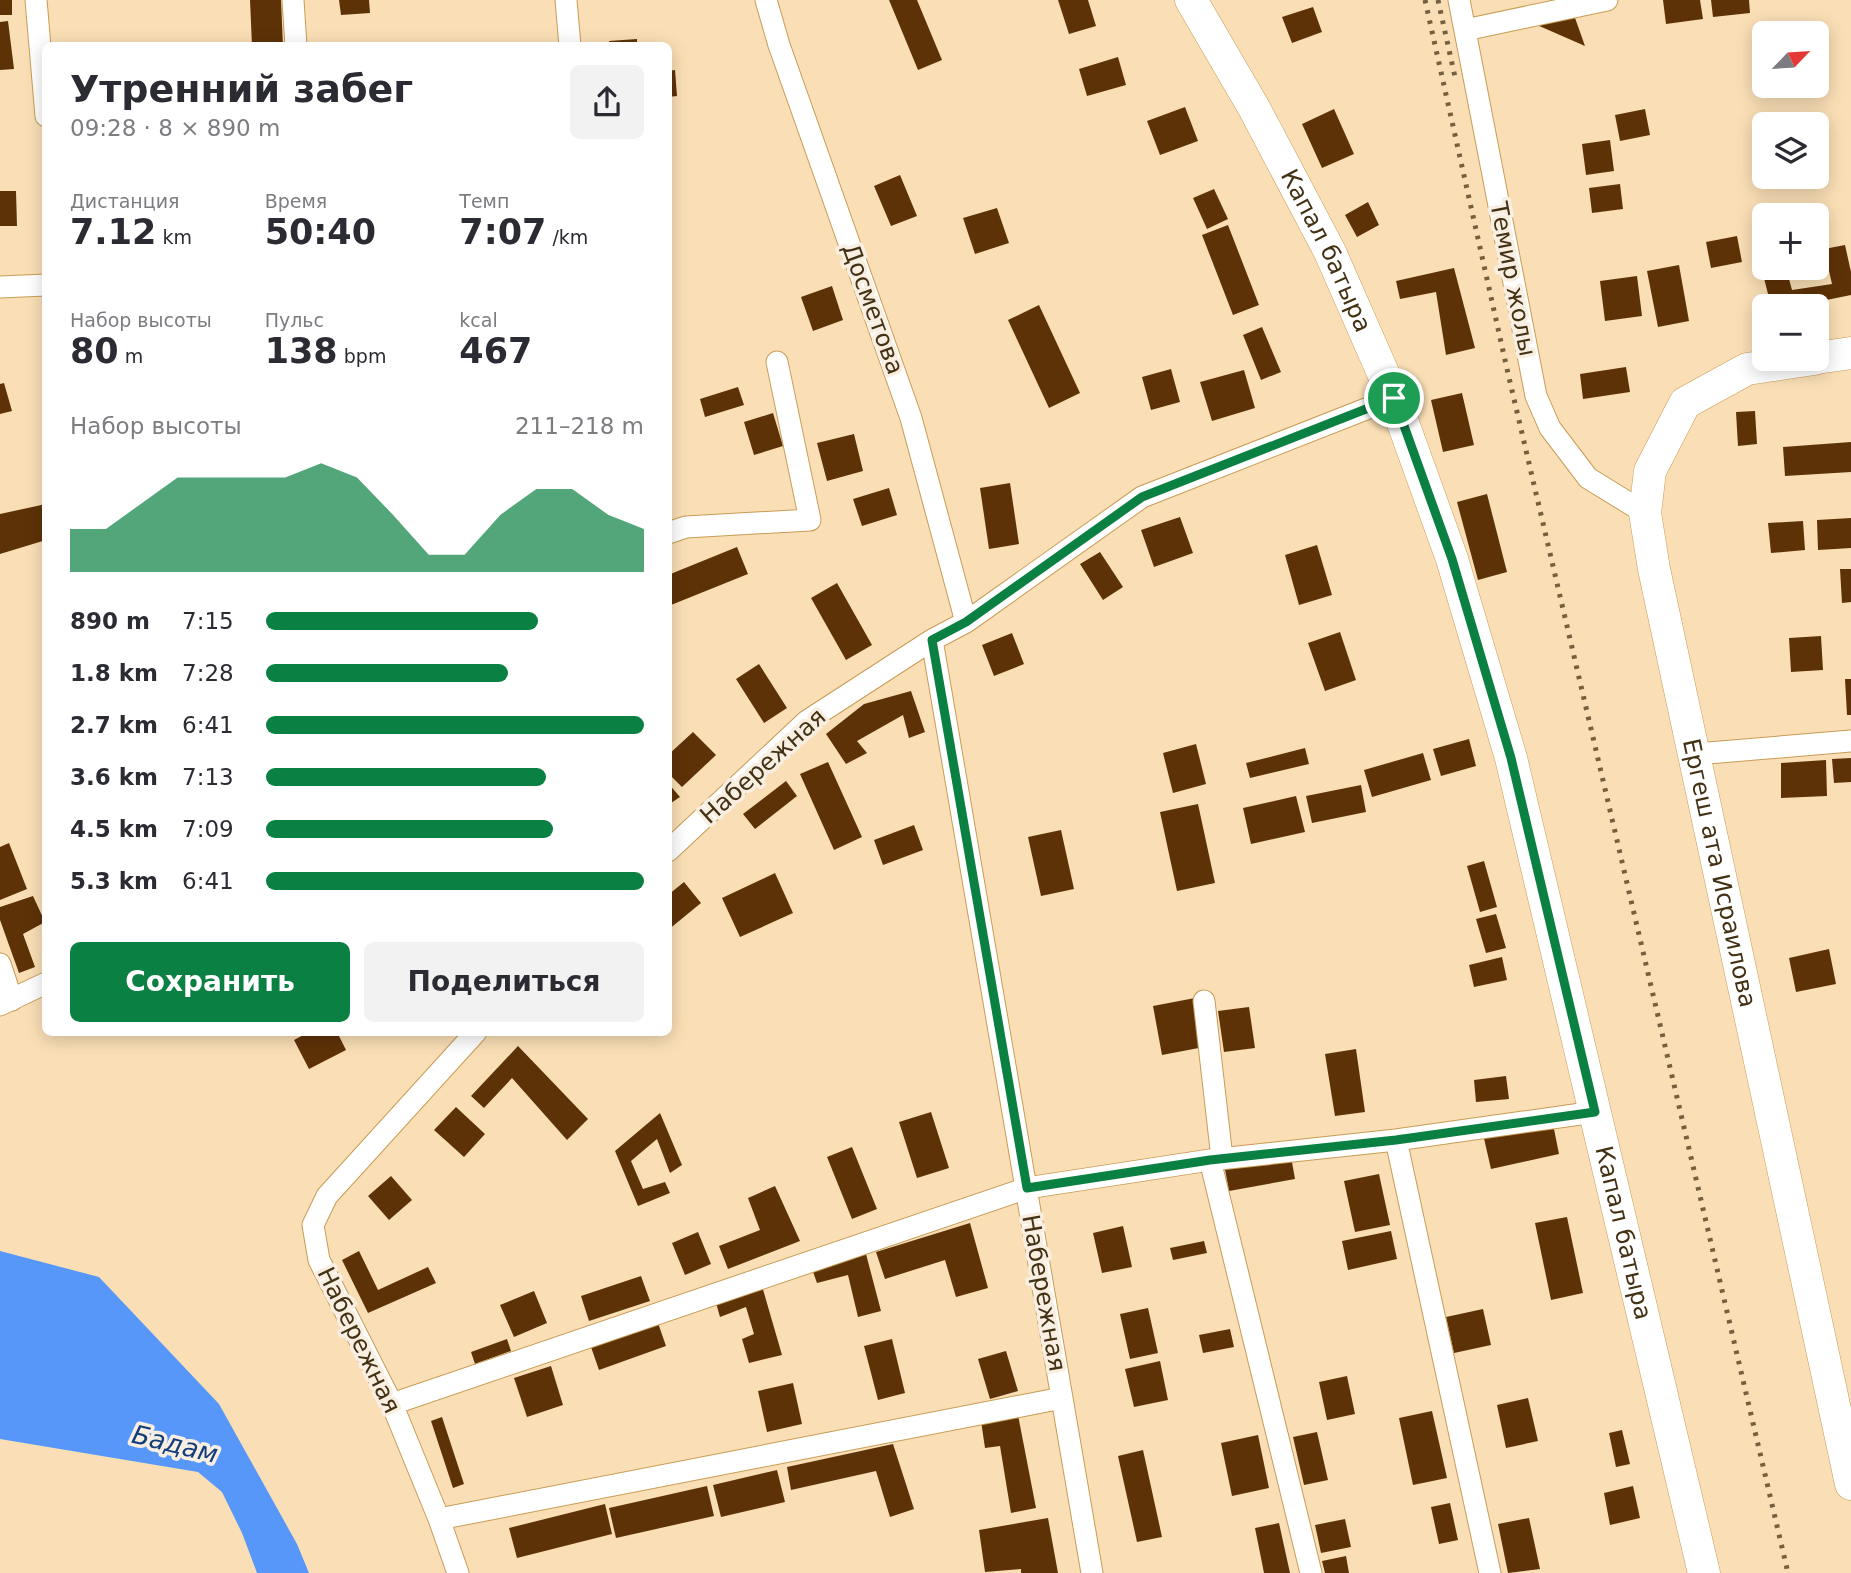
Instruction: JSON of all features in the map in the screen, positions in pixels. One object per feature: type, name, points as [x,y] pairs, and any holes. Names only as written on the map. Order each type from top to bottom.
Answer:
[{"type":"main road","name":"Капал батыра","points":[[1191,0],[1254,108],[1330,252],[1394,398],[1452,559],[1511,758],[1704,1573]]},
{"type":"main road","name":"Ергеш ата Исраилова","points":[[1829,357],[1851,353]]},
{"type":"main road","name":"Ергеш ата Исраилова","points":[[1752,368],[1685,403],[1650,471],[1645,513],[1654,569],[1696,754],[1851,1484]]},
{"type":"street","points":[[36,0],[42,70]]},
{"type":"street","points":[[293,0],[296,42]]},
{"type":"street","points":[[566,0],[570,42]]},
{"type":"street","name":"Досметова","points":[[766,0],[779,45],[911,418],[966,622]]},
{"type":"street","name":"Темир жолы","points":[[1460,0],[1536,396],[1550,428],[1588,478],[1645,513]]},
{"type":"street","points":[[1465,30],[1596,1]]},
{"type":"street","points":[[0,286],[42,285]]},
{"type":"street","points":[[672,532],[686,527],[810,520],[777,362]]},
{"type":"street","name":"Набережная","points":[[672,847],[807,721],[932,640],[966,622],[1142,497],[1394,398]]},
{"type":"street","name":"Набережная","points":[[932,640],[1092,1573]]},
{"type":"street","points":[[1696,754],[1851,741]]},
{"type":"street","points":[[0,964],[6,1003],[42,985]]},
{"type":"street","points":[[1204,1001],[1216,1159],[1311,1573]]},
{"type":"street","name":"Набережная","points":[[458,1573],[392,1404],[319,1260],[313,1225],[327,1196],[472,1036]]},
{"type":"street","points":[[392,1404],[1027,1188],[1216,1159],[1396,1140],[1595,1112]]},
{"type":"street","points":[[1396,1140],[1490,1573]]},
{"type":"street","points":[[439,1519],[1062,1398]]},
{"type":"water","name":"Бадам","points":[[0,1251],[99,1277],[219,1404],[297,1544],[309,1573],[257,1573],[222,1492],[198,1472],[0,1439]]},
{"type":"building","points":[[0,0],[12,0],[12,15],[0,15]]},
{"type":"building","points":[[250,0],[281,0],[283,42],[252,42]]},
{"type":"building","points":[[339,0],[369,0],[370,13],[341,15]]},
{"type":"building","points":[[889,0],[917,0],[942,60],[918,70]]},
{"type":"building","points":[[1058,0],[1088,0],[1096,26],[1069,34]]},
{"type":"building","points":[[1663,0],[1700,0],[1703,19],[1666,24]]},
{"type":"building","points":[[1711,0],[1749,0],[1750,13],[1713,17]]},
{"type":"building","points":[[1313,7],[1322,32],[1292,43],[1282,17]]},
{"type":"building","points":[[1574,15],[1585,46],[1537,25]]},
{"type":"building","points":[[8,21],[14,69],[0,70],[0,22]]},
{"type":"building","points":[[637,39],[637,42],[609,41]]},
{"type":"building","points":[[1118,57],[1126,85],[1087,96],[1079,69]]},
{"type":"building","points":[[672,70],[675,70],[677,96],[672,97]]},
{"type":"building","points":[[1185,107],[1198,141],[1160,155],[1147,121]]},
{"type":"building","points":[[1334,109],[1354,154],[1322,168],[1302,124]]},
{"type":"building","points":[[1645,109],[1650,135],[1620,141],[1615,115]]},
{"type":"building","points":[[1610,140],[1614,171],[1586,175],[1582,144]]},
{"type":"building","points":[[900,175],[917,216],[891,226],[874,186]]},
{"type":"building","points":[[1620,184],[1623,209],[1592,213],[1589,188]]},
{"type":"building","points":[[1214,189],[1228,219],[1207,229],[1193,198]]},
{"type":"building","points":[[0,191],[16,191],[17,226],[0,226]]},
{"type":"building","points":[[1368,202],[1379,225],[1357,237],[1345,215]]},
{"type":"building","points":[[997,208],[1009,243],[975,254],[963,218]]},
{"type":"building","points":[[1228,225],[1259,305],[1233,315],[1202,235]]},
{"type":"building","points":[[1737,236],[1742,262],[1711,268],[1706,242]]},
{"type":"building","points":[[1845,245],[1851,272],[1851,295],[1829,299],[1829,294],[1768,294],[1764,280],[1789,280],[1792,290],[1832,284],[1829,248]]},
{"type":"building","points":[[1679,265],[1689,321],[1658,327],[1647,271]]},
{"type":"building","points":[[1454,268],[1475,348],[1446,355],[1436,292],[1400,299],[1396,281]]},
{"type":"building","points":[[1637,276],[1642,316],[1605,321],[1600,281]]},
{"type":"building","points":[[832,286],[843,320],[813,331],[801,297]]},
{"type":"building","points":[[1039,305],[1080,393],[1049,408],[1008,320]]},
{"type":"building","points":[[1262,327],[1281,372],[1261,380],[1243,335]]},
{"type":"building","points":[[1626,367],[1630,392],[1583,399],[1580,374]]},
{"type":"building","points":[[1171,369],[1180,402],[1151,410],[1142,377]]},
{"type":"building","points":[[1244,370],[1255,408],[1212,421],[1200,382]]},
{"type":"building","points":[[4,383],[12,411],[0,414],[0,384]]},
{"type":"building","points":[[738,387],[744,405],[705,417],[700,399]]},
{"type":"building","points":[[1462,393],[1474,445],[1443,452],[1431,400]]},
{"type":"building","points":[[1755,411],[1757,444],[1738,446],[1736,412]]},
{"type":"building","points":[[773,413],[783,446],[754,455],[744,422]]},
{"type":"building","points":[[854,434],[863,471],[827,481],[817,443]]},
{"type":"building","points":[[1851,442],[1851,472],[1785,476],[1783,447]]},
{"type":"building","points":[[1010,483],[1019,544],[989,549],[980,488]]},
{"type":"building","points":[[889,488],[897,515],[862,526],[853,499]]},
{"type":"building","points":[[1487,494],[1507,572],[1478,580],[1457,502]]},
{"type":"building","points":[[42,505],[42,541],[0,554],[0,514]]},
{"type":"building","points":[[1180,517],[1193,553],[1154,567],[1141,530]]},
{"type":"building","points":[[1851,518],[1851,548],[1818,550],[1817,520]]},
{"type":"building","points":[[1803,521],[1805,550],[1771,553],[1768,523]]},
{"type":"building","points":[[1317,545],[1332,595],[1299,605],[1285,555]]},
{"type":"building","points":[[737,547],[748,574],[672,605],[672,573]]},
{"type":"building","points":[[1100,552],[1123,587],[1103,600],[1080,564]]},
{"type":"building","points":[[1840,569],[1851,569],[1851,602],[1842,603]]},
{"type":"building","points":[[837,583],[872,645],[846,660],[811,598]]},
{"type":"building","points":[[1340,632],[1356,680],[1325,691],[1308,643]]},
{"type":"building","points":[[1012,633],[1024,664],[994,676],[982,645]]},
{"type":"building","points":[[1821,636],[1823,670],[1791,672],[1789,638]]},
{"type":"building","points":[[759,664],[787,708],[764,723],[736,679]]},
{"type":"building","points":[[1845,679],[1851,679],[1851,715],[1847,715]]},
{"type":"building","points":[[911,691],[925,732],[909,738],[903,715],[857,741],[867,753],[846,764],[826,734],[864,704]]},
{"type":"building","points":[[693,732],[716,755],[682,787],[672,777],[672,751]]},
{"type":"building","points":[[1469,739],[1476,766],[1441,776],[1433,749]]},
{"type":"building","points":[[1196,744],[1206,784],[1173,793],[1163,753]]},
{"type":"building","points":[[1305,748],[1309,764],[1250,778],[1246,763]]},
{"type":"building","points":[[1423,753],[1431,780],[1372,797],[1364,770]]},
{"type":"building","points":[[1851,758],[1851,782],[1834,783],[1832,759]]},
{"type":"building","points":[[1826,760],[1827,796],[1781,798],[1781,763]]},
{"type":"building","points":[[828,762],[862,837],[834,850],[800,774]]},
{"type":"building","points":[[786,781],[797,796],[755,829],[743,814]]},
{"type":"building","points":[[1361,785],[1366,812],[1312,823],[1306,796]]},
{"type":"building","points":[[672,788],[680,797],[672,802]]},
{"type":"building","points":[[1296,796],[1305,832],[1251,844],[1243,808]]},
{"type":"building","points":[[1198,804],[1215,883],[1177,891],[1160,812]]},
{"type":"building","points":[[914,825],[923,850],[883,865],[874,840]]},
{"type":"building","points":[[1061,830],[1074,889],[1041,896],[1028,837]]},
{"type":"building","points":[[9,843],[27,889],[0,900],[0,847]]},
{"type":"building","points":[[1484,861],[1497,907],[1480,912],[1467,866]]},
{"type":"building","points":[[775,873],[793,913],[740,937],[722,898]]},
{"type":"building","points":[[684,882],[701,903],[672,927],[672,892]]},
{"type":"building","points":[[33,896],[42,916],[42,924],[23,934],[35,967],[19,973],[0,920],[0,907]]},
{"type":"building","points":[[1496,914],[1506,948],[1486,953],[1476,919]]},
{"type":"building","points":[[1829,949],[1836,984],[1796,992],[1789,958]]},
{"type":"building","points":[[1502,957],[1507,980],[1474,987],[1469,965]]},
{"type":"building","points":[[1195,998],[1204,1047],[1162,1055],[1153,1006]]},
{"type":"building","points":[[1249,1007],[1255,1048],[1224,1052],[1218,1011]]},
{"type":"building","points":[[302,1036],[339,1036],[346,1050],[309,1069],[294,1040]]},
{"type":"building","points":[[518,1046],[588,1119],[567,1140],[512,1078],[484,1108],[471,1096]]},
{"type":"building","points":[[1356,1049],[1365,1112],[1335,1116],[1325,1054]]},
{"type":"building","points":[[1506,1076],[1509,1099],[1476,1102],[1474,1080]]},
{"type":"building","points":[[456,1107],[485,1134],[464,1157],[434,1130]]},
{"type":"building","points":[[931,1112],[949,1168],[917,1178],[899,1122]]},
{"type":"building","points":[[660,1113],[682,1165],[670,1173],[657,1139],[631,1161],[643,1189],[665,1182],[670,1193],[638,1206],[615,1151]]},
{"type":"building","points":[[1552,1119],[1559,1154],[1491,1169],[1483,1134]]},
{"type":"building","points":[[852,1147],[877,1209],[852,1219],[827,1157]]},
{"type":"building","points":[[1290,1151],[1295,1179],[1229,1191],[1224,1164]]},
{"type":"building","points":[[1379,1174],[1390,1225],[1355,1232],[1344,1181]]},
{"type":"building","points":[[391,1176],[412,1200],[389,1220],[368,1196]]},
{"type":"building","points":[[775,1186],[800,1241],[728,1269],[719,1246],[760,1230],[748,1198]]},
{"type":"building","points":[[1567,1217],[1583,1293],[1551,1300],[1535,1223]]},
{"type":"building","points":[[970,1223],[988,1288],[956,1297],[945,1260],[885,1279],[876,1252]]},
{"type":"building","points":[[1123,1226],[1132,1267],[1102,1273],[1093,1233]]},
{"type":"building","points":[[1391,1231],[1397,1259],[1348,1270],[1342,1241]]},
{"type":"building","points":[[698,1232],[711,1264],[685,1275],[672,1243]]},
{"type":"building","points":[[1204,1241],[1207,1253],[1173,1260],[1170,1248]]},
{"type":"building","points":[[359,1251],[378,1290],[428,1267],[436,1283],[368,1313],[342,1260]]},
{"type":"building","points":[[866,1254],[881,1311],[858,1317],[848,1275],[817,1283],[812,1269]]},
{"type":"building","points":[[641,1276],[650,1301],[589,1321],[581,1296]]},
{"type":"building","points":[[762,1286],[782,1355],[749,1363],[742,1339],[754,1334],[746,1307],[720,1317],[716,1303]]},
{"type":"building","points":[[534,1291],[547,1323],[514,1337],[500,1305]]},
{"type":"building","points":[[1148,1308],[1158,1353],[1130,1359],[1120,1314]]},
{"type":"building","points":[[1483,1309],[1491,1345],[1454,1353],[1446,1317]]},
{"type":"building","points":[[658,1323],[666,1346],[599,1370],[591,1347]]},
{"type":"building","points":[[1230,1329],[1234,1347],[1203,1353],[1199,1335]]},
{"type":"building","points":[[507,1339],[511,1351],[475,1364],[471,1352]]},
{"type":"building","points":[[892,1339],[905,1393],[878,1400],[864,1346]]},
{"type":"building","points":[[1006,1351],[1018,1391],[990,1399],[978,1359]]},
{"type":"building","points":[[1160,1361],[1168,1400],[1134,1407],[1125,1369]]},
{"type":"building","points":[[551,1366],[563,1405],[527,1417],[514,1378]]},
{"type":"building","points":[[1347,1376],[1355,1414],[1327,1420],[1319,1382]]},
{"type":"building","points":[[793,1383],[802,1424],[767,1432],[758,1391]]},
{"type":"building","points":[[1528,1398],[1538,1441],[1506,1448],[1497,1405]]},
{"type":"building","points":[[1432,1411],[1447,1478],[1413,1485],[1399,1418]]},
{"type":"building","points":[[1018,1415],[1036,1508],[1011,1513],[1000,1446],[985,1448],[981,1421]]},
{"type":"building","points":[[442,1417],[464,1484],[453,1488],[431,1421]]},
{"type":"building","points":[[1622,1430],[1630,1464],[1616,1467],[1609,1433]]},
{"type":"building","points":[[1317,1432],[1328,1480],[1304,1485],[1293,1437]]},
{"type":"building","points":[[1258,1435],[1269,1488],[1232,1496],[1221,1443]]},
{"type":"building","points":[[893,1444],[914,1509],[890,1517],[876,1471],[791,1490],[787,1467]]},
{"type":"building","points":[[1143,1450],[1162,1537],[1137,1542],[1118,1456]]},
{"type":"building","points":[[777,1470],[785,1502],[721,1517],[713,1485]]},
{"type":"building","points":[[707,1486],[714,1516],[616,1538],[609,1508]]},
{"type":"building","points":[[1633,1486],[1640,1518],[1610,1525],[1604,1493]]},
{"type":"building","points":[[1450,1503],[1458,1540],[1439,1544],[1431,1507]]},
{"type":"building","points":[[605,1504],[612,1534],[517,1558],[509,1528]]},
{"type":"building","points":[[1048,1518],[1058,1573],[1021,1573],[1021,1569],[985,1572],[979,1530]]},
{"type":"building","points":[[1529,1518],[1540,1569],[1508,1573],[1498,1524]]},
{"type":"building","points":[[1345,1519],[1351,1547],[1321,1553],[1315,1525]]},
{"type":"building","points":[[1279,1523],[1290,1573],[1264,1573],[1255,1528]]},
{"type":"building","points":[[1346,1556],[1349,1573],[1325,1573],[1322,1561]]},
{"type":"railway","points":[[1425,0],[1507,369],[1788,1573]]},
{"type":"railway","points":[[1438,0],[1455,77]]},
{"type":"route","points":[[1394,398],[1452,559],[1511,758],[1595,1112],[1396,1140],[1210,1160],[1027,1188],[932,640],[966,622],[1142,497],[1394,398]]}]
